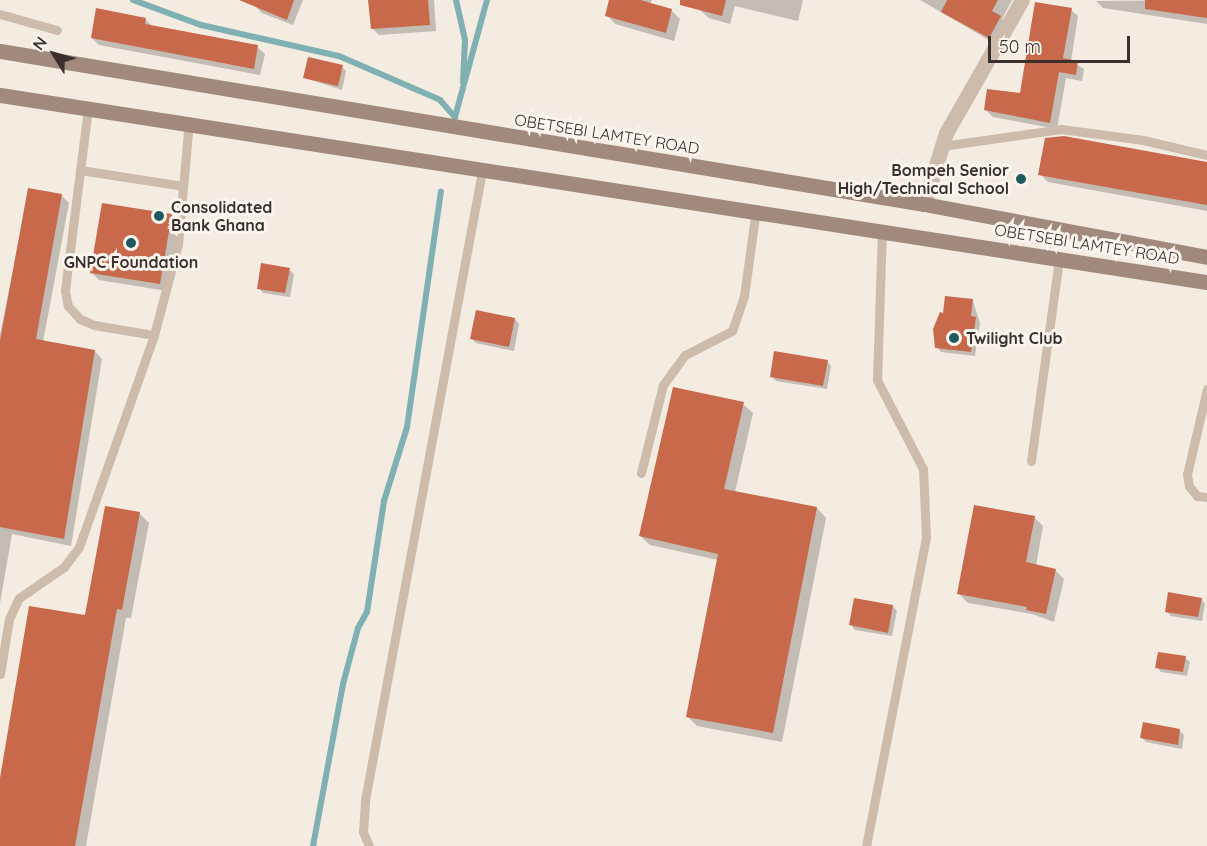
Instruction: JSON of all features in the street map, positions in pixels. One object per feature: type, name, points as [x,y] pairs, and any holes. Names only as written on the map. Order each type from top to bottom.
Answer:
[{"type":"main road","name":"OBETSEBI LAMTEY ROAD","points":[[0,51],[924,204],[1207,257]]},
{"type":"main road","name":"OBETSEBI LAMTEY ROAD","points":[[0,95],[189,121],[482,171],[756,210],[1207,282]]},
{"type":"street","points":[[924,204],[942,146],[1022,0]]},
{"type":"lane","points":[[0,14],[57,30]]},
{"type":"lane","points":[[88,108],[65,291],[68,306],[80,319],[94,325],[154,335]]},
{"type":"lane","points":[[0,674],[9,619],[19,598],[64,567],[79,547],[154,335],[178,244],[189,121]]},
{"type":"lane","points":[[942,146],[1061,129],[1143,140],[1207,155]]},
{"type":"lane","points":[[80,170],[183,186]]},
{"type":"lane","points":[[369,846],[363,832],[365,800],[482,171]]},
{"type":"lane","points":[[641,473],[663,385],[684,355],[732,331],[744,296],[756,210]]},
{"type":"lane","points":[[866,846],[926,537],[923,469],[876,380],[882,231]]},
{"type":"lane","points":[[1031,461],[1059,258]]},
{"type":"lane","points":[[1207,389],[1196,445],[1187,474],[1189,486],[1197,496],[1207,497]]},
{"type":"lane","points":[[1196,445],[1207,447]]},
{"type":"building","points":[[239,0],[294,0],[287,20]]},
{"type":"building","points":[[368,0],[428,0],[430,25],[371,29]]},
{"type":"building","points":[[609,0],[640,0],[672,9],[666,33],[605,16]]},
{"type":"building","points":[[680,0],[726,0],[722,16],[680,5]]},
{"type":"building","points":[[947,0],[998,0],[992,11],[1001,16],[989,38],[941,12]]},
{"type":"building","points":[[1145,0],[1207,0],[1207,18],[1145,9]]},
{"type":"building","points":[[1035,2],[1072,8],[1063,58],[1078,61],[1076,75],[1059,72],[1050,123],[984,110],[987,89],[1020,93]]},
{"type":"building","points":[[96,8],[146,18],[145,24],[258,45],[254,69],[91,38]]},
{"type":"building","points":[[308,57],[343,65],[338,86],[303,78]]},
{"type":"building","points":[[1064,136],[1207,162],[1207,205],[1038,175],[1045,138]]},
{"type":"building","points":[[28,188],[62,194],[36,339],[95,350],[64,539],[0,527],[0,341]]},
{"type":"building","name":"GNPC Foundation","points":[[102,203],[172,214],[160,284],[90,273]]},
{"type":"building","points":[[261,263],[290,268],[285,293],[257,289]]},
{"type":"building","name":"Twilight Club","points":[[945,296],[973,299],[971,316],[976,317],[971,352],[935,348],[933,329],[940,312],[943,313]]},
{"type":"building","points":[[476,310],[515,318],[509,347],[470,339]]},
{"type":"building","points":[[774,351],[828,360],[823,386],[770,377]]},
{"type":"building","points":[[673,387],[744,402],[724,489],[817,507],[773,733],[686,717],[718,554],[639,536]]},
{"type":"building","points":[[974,505],[1035,516],[1026,562],[1056,569],[1046,614],[1026,610],[1027,607],[957,594]]},
{"type":"building","points":[[105,506],[140,512],[122,610],[117,609],[75,846],[0,846],[0,778],[29,606],[85,615]]},
{"type":"building","points":[[1168,592],[1202,598],[1198,617],[1165,612]]},
{"type":"building","points":[[854,598],[893,605],[888,633],[849,625]]},
{"type":"building","points":[[1158,652],[1186,656],[1183,672],[1155,668]]},
{"type":"building","points":[[1143,722],[1180,729],[1178,745],[1140,738]]},
{"type":"waterway","points":[[133,0],[201,25],[339,56],[440,100],[455,117]]},
{"type":"waterway","points":[[456,0],[465,40],[463,82]]},
{"type":"waterway","points":[[455,117],[487,0]]},
{"type":"waterway","points":[[313,846],[343,684],[358,628],[367,612],[384,501],[407,427],[441,191]]},
{"type":"place","name":"Bompeh Senior High/Technical School","points":[[1021,179]]},
{"type":"place","name":"Consolidated Bank Ghana","points":[[159,216]]},
{"type":"place","name":"GNPC Foundation","points":[[131,243]]},
{"type":"place","name":"Twilight Club","points":[[954,338]]}]
